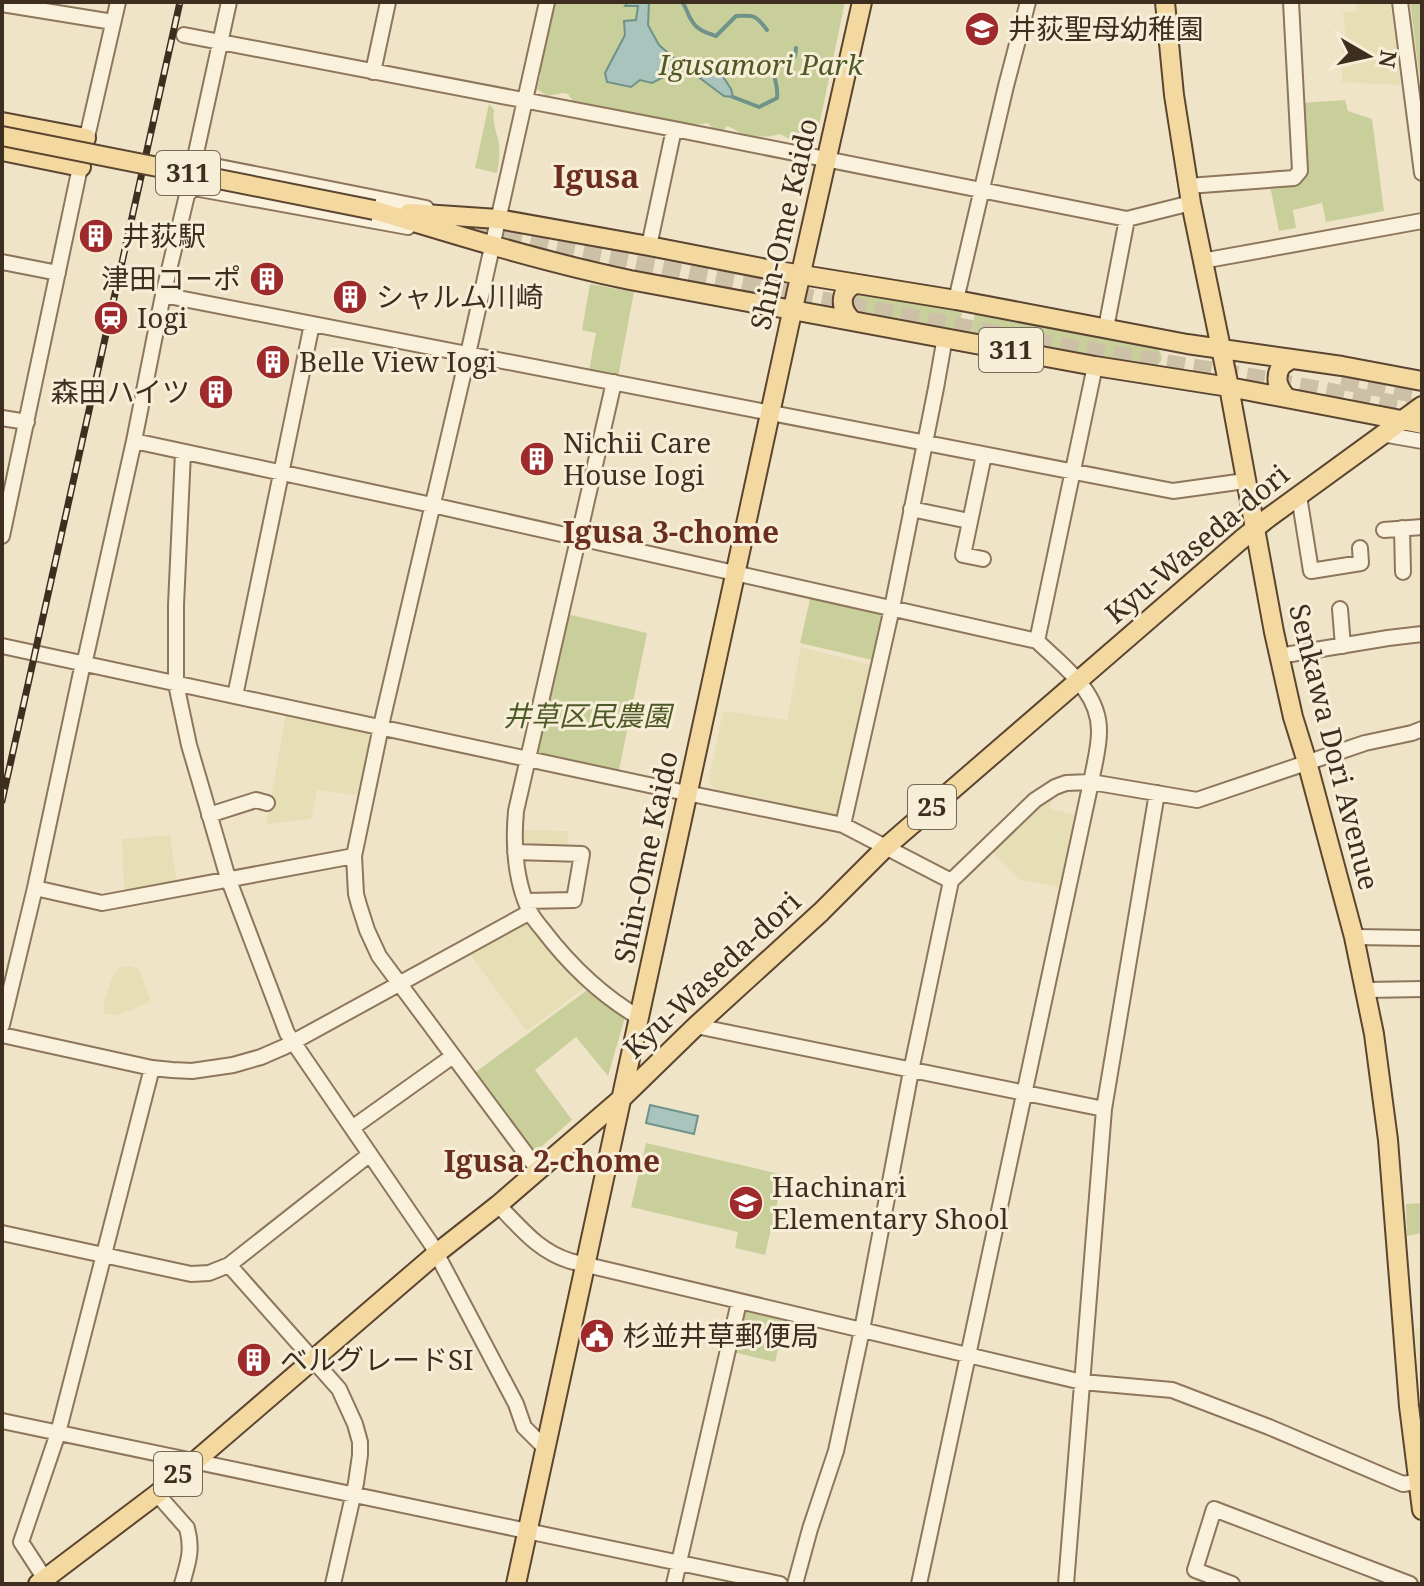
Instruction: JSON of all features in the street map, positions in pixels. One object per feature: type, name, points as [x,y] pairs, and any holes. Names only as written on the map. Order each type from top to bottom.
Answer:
[{"type":"main road","name":"Shin-Ome Kaido","points":[[516,1584],[862,2]]},
{"type":"main road","name":"Senkawa Dori Avenue","points":[[1165,2],[1174,95],[1189,194],[1279,656],[1354,937],[1380,1069],[1409,1406],[1422,1510]]},
{"type":"main road","points":[[2,122],[86,138]]},
{"type":"main road","name":"311","points":[[2,136],[374,210],[539,259],[630,280],[1422,424]]},
{"type":"main road","points":[[2,151],[81,167]]},
{"type":"main road","name":"311","points":[[374,210],[498,219],[1157,339],[1422,381]]},
{"type":"main road","points":[[539,259],[533,240],[537,232],[545,228]]},
{"type":"main road","points":[[853,321],[845,314],[842,299],[846,290],[855,284]]},
{"type":"main road","points":[[1156,375],[1167,367],[1169,359],[1165,345],[1157,339]]},
{"type":"main road","points":[[1287,398],[1279,389],[1277,373],[1291,359]]},
{"type":"main road","name":"Kyu-Waseda-dori","points":[[41,1581],[157,1494],[622,1098],[886,847],[1254,529],[1422,406]]},
{"type":"street","points":[[2,536],[86,138],[118,2]]},
{"type":"street","points":[[2,1025],[134,441],[163,295],[187,195],[194,188],[199,163],[196,153],[229,2]]},
{"type":"street","points":[[373,72],[388,2]]},
{"type":"street","points":[[538,1170],[379,956],[356,894],[354,856],[380,727],[547,2]]},
{"type":"street","points":[[956,300],[1028,2]]},
{"type":"street","points":[[184,35],[1127,219],[1189,194],[1294,178],[1300,171],[1291,2]]},
{"type":"street","points":[[1400,2],[1416,84],[1422,173]]},
{"type":"street","points":[[2,4],[113,22]]},
{"type":"street","points":[[649,246],[674,129]]},
{"type":"street","points":[[199,163],[475,218]]},
{"type":"street","points":[[194,188],[471,240]]},
{"type":"street","points":[[1106,328],[1127,219]]},
{"type":"street","points":[[1202,261],[1422,221]]},
{"type":"street","points":[[2,262],[58,273]]},
{"type":"street","points":[[163,295],[1173,491],[1245,481]]},
{"type":"street","points":[[235,696],[312,324]]},
{"type":"street","points":[[843,825],[892,608],[945,337]]},
{"type":"street","points":[[1037,641],[1095,366]]},
{"type":"street","points":[[614,382],[516,811],[515,852],[528,906],[563,955],[624,1009],[640,1018]]},
{"type":"street","points":[[2,418],[27,422]]},
{"type":"street","points":[[1382,434],[1422,441]]},
{"type":"street","points":[[134,441],[1037,641],[1078,680],[1093,701],[1100,732],[1091,782],[919,1584]]},
{"type":"street","points":[[183,452],[176,684],[189,745],[228,878],[287,1033],[437,1253],[516,1404],[524,1427],[545,1448]]},
{"type":"street","points":[[983,559],[963,555],[984,455]]},
{"type":"street","points":[[1299,496],[1311,571],[1361,563],[1360,548]]},
{"type":"street","points":[[911,509],[969,521]]},
{"type":"street","points":[[1384,530],[1422,527]]},
{"type":"street","points":[[1402,528],[1403,572]]},
{"type":"street","points":[[1340,609],[1343,646]]},
{"type":"street","points":[[1279,656],[1422,634]]},
{"type":"street","points":[[2,646],[843,825],[951,881]]},
{"type":"street","points":[[795,1584],[836,1451],[951,881],[1035,800],[1066,783],[1091,782],[1197,800],[1365,743],[1422,729]]},
{"type":"street","points":[[1066,1584],[1104,1109],[1157,793]]},
{"type":"street","points":[[209,815],[256,800],[267,803]]},
{"type":"street","points":[[2,1035],[152,1068],[212,1069],[261,1057],[400,984],[528,906],[574,900],[582,854],[515,852]]},
{"type":"street","points":[[35,888],[102,903],[354,856]]},
{"type":"street","points":[[1354,937],[1422,938]]},
{"type":"street","points":[[1366,990],[1422,989]]},
{"type":"street","points":[[696,1026],[1104,1109]]},
{"type":"street","points":[[352,1128],[453,1056]]},
{"type":"street","points":[[41,1581],[21,1542],[58,1433],[152,1068]]},
{"type":"street","points":[[2,1233],[191,1274],[209,1273],[229,1265],[370,1154]]},
{"type":"street","points":[[498,1205],[540,1247],[556,1257],[1082,1382],[1172,1390],[1403,1484],[1420,1481]]},
{"type":"street","points":[[229,1265],[339,1389],[360,1442],[353,1495],[333,1584]]},
{"type":"street","points":[[674,1584],[739,1302]]},
{"type":"street","points":[[2,1421],[780,1584]]},
{"type":"street","points":[[157,1494],[187,1528],[189,1535],[191,1553],[182,1584]]},
{"type":"street","points":[[1232,1584],[1195,1570],[1214,1509],[1410,1584]]},
{"type":"shaded area","points":[[1356,2],[1390,2],[1401,85],[1342,82],[1342,44],[1346,42],[1343,12],[1357,11]]},
{"type":"shaded area","points":[[801,647],[871,665],[842,810],[834,816],[717,792],[709,780],[723,711],[787,720]]},
{"type":"shaded area","points":[[287,710],[377,729],[363,796],[317,790],[311,819],[266,824]]},
{"type":"shaded area","points":[[1052,796],[1050,809],[1077,815],[1063,888],[1021,880],[990,850],[1025,814]]},
{"type":"shaded area","points":[[520,830],[568,831],[567,849],[524,848],[520,843]]},
{"type":"shaded area","points":[[170,835],[177,884],[129,892],[124,888],[122,839]]},
{"type":"shaded area","points":[[526,921],[533,924],[587,986],[527,1031],[469,953]]},
{"type":"shaded area","points":[[119,967],[139,969],[151,1002],[118,1015],[104,1014],[104,1002],[113,975]]},
{"type":"shaded area","points":[[1422,1328],[1422,1401],[1421,1401],[1415,1329]]},
{"type":"green space","name":"Igusamori Park","points":[[552,2],[845,2],[815,145],[793,141],[780,134],[749,136],[727,126],[722,133],[714,131],[708,123],[695,125],[576,105],[568,94],[563,93],[547,96],[537,89],[541,74],[534,70],[537,50],[549,32],[545,22]]},
{"type":"green space","points":[[1410,2],[1422,2],[1422,75],[1419,73]]},
{"type":"green space","points":[[1345,100],[1348,111],[1372,119],[1384,211],[1326,222],[1322,203],[1293,210],[1296,228],[1279,231],[1270,186],[1299,181],[1300,103]]},
{"type":"green space","points":[[489,104],[494,110],[499,144],[497,173],[475,168]]},
{"type":"green space","points":[[590,284],[634,292],[618,377],[589,371],[596,333],[582,330]]},
{"type":"green space","points":[[853,292],[963,307],[958,335],[856,311],[849,302]]},
{"type":"green space","points":[[976,309],[1080,328],[1108,339],[1157,347],[1162,360],[1151,369],[970,338]]},
{"type":"green space","points":[[811,595],[879,610],[882,615],[872,660],[800,643]]},
{"type":"green space","name":"井草区民農園","points":[[567,614],[647,633],[619,770],[539,753],[536,748]]},
{"type":"green space","points":[[590,988],[625,1017],[608,1076],[576,1037],[535,1070],[572,1120],[533,1154],[473,1074]]},
{"type":"green space","points":[[646,1143],[784,1175],[765,1255],[735,1248],[738,1232],[631,1207]]},
{"type":"green space","points":[[1422,1203],[1422,1233],[1407,1236],[1406,1204]]},
{"type":"green space","points":[[743,1307],[786,1317],[775,1362],[733,1352]]},
{"type":"water","points":[[628,2],[649,2],[648,25],[659,45],[674,58],[720,72],[733,97],[724,96],[697,76],[671,73],[652,83],[640,80],[631,87],[607,82],[605,73],[625,35],[624,21],[636,20],[638,6],[625,6]]},
{"type":"water","points":[[650,1105],[698,1116],[694,1134],[646,1123]]},
{"type":"waterway","points":[[682,2],[697,27],[716,36],[736,16],[754,17],[767,30]]},
{"type":"waterway","points":[[733,97],[759,107],[777,98],[774,63],[792,59],[796,48]]},
{"type":"tunnel","points":[[477,233],[1048,344],[1422,409]]},
{"type":"tunnel","points":[[1341,381],[1422,395]]},
{"type":"railway","points":[[2,801],[180,2]]},
{"type":"place","name":"井荻聖母幼稚園","points":[[982,29]]},
{"type":"place","name":"井荻駅","points":[[96,236]]},
{"type":"place","name":"津田コーポ","points":[[267,279]]},
{"type":"place","name":"シャルム川崎","points":[[350,297]]},
{"type":"place","name":"Iogi","points":[[111,318]]},
{"type":"place","name":"Belle View Iogi","points":[[273,362]]},
{"type":"place","name":"森田ハイツ","points":[[216,392]]},
{"type":"place","name":"Nichii Care House Iogi","points":[[537,459]]},
{"type":"place","name":"Hachinari Elementary Shool","points":[[746,1203]]},
{"type":"place","name":"杉並井草郵便局","points":[[597,1336]]},
{"type":"place","name":"ベルグレードSI","points":[[254,1360]]},
{"type":"district","name":"Igusa","points":[[596,177]]},
{"type":"district","name":"Igusa 3-chome","points":[[671,533]]},
{"type":"district","name":"Igusa 2-chome","points":[[552,1162]]}]
